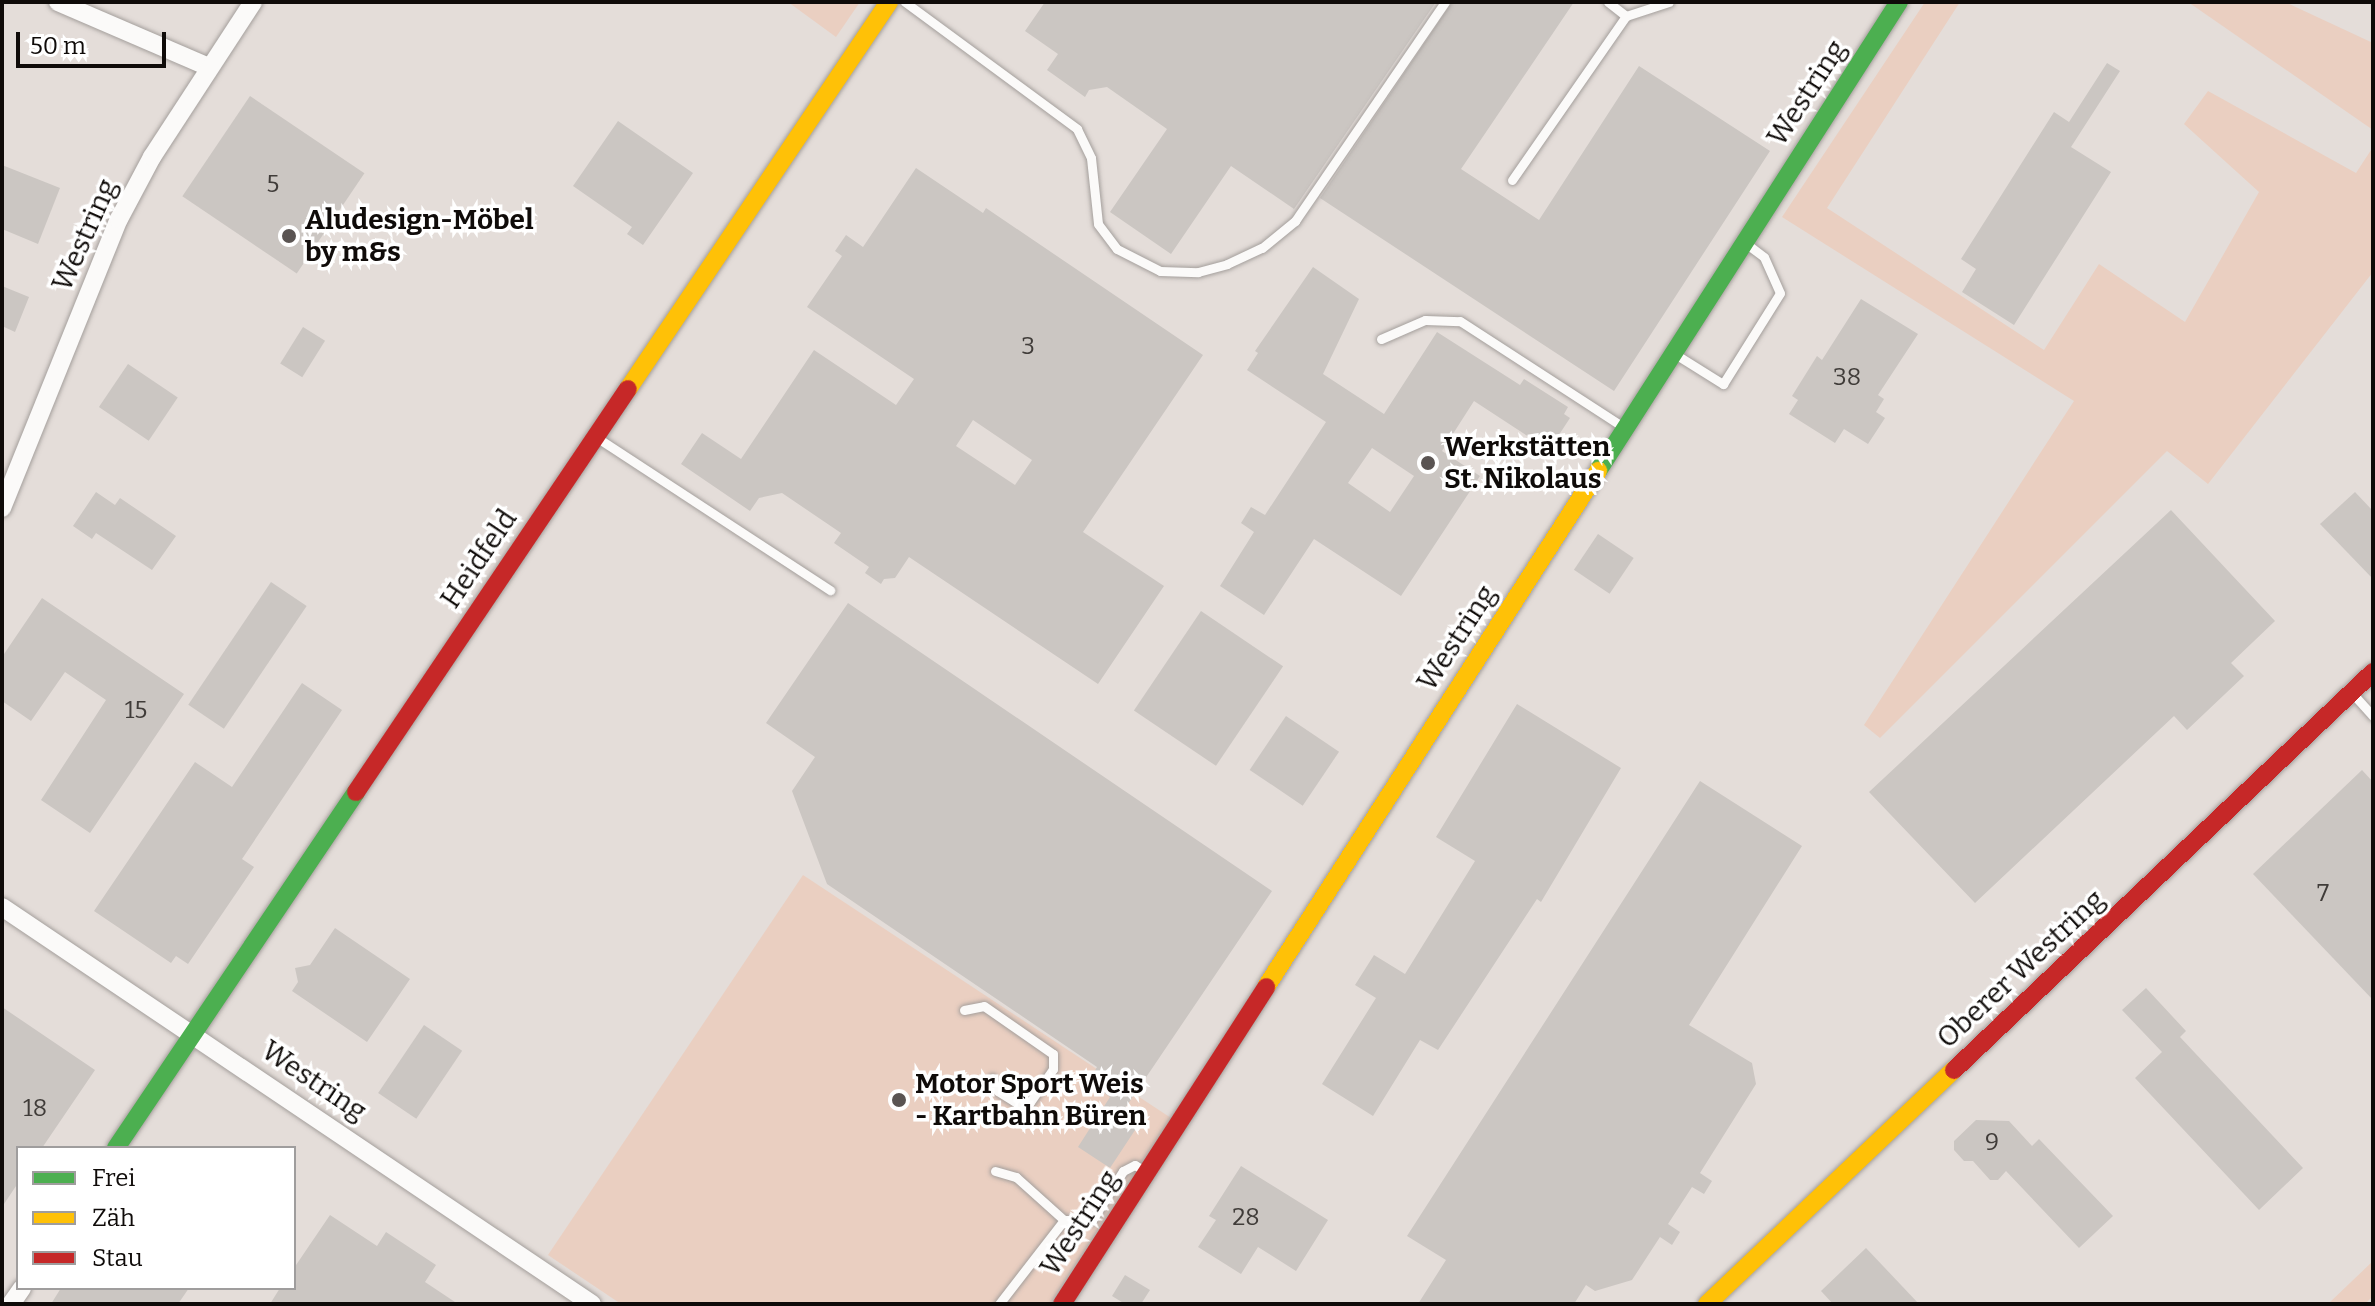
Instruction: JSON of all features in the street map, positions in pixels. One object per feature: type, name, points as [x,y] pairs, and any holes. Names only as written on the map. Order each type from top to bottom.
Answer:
[{"type":"street","points":[[58,2],[209,67]]},
{"type":"street","name":"Westring","points":[[2,508],[119,219],[152,157],[253,2]]},
{"type":"street","name":"Heidfeld","points":[[117,1146],[889,2]]},
{"type":"street","name":"Westring","points":[[1062,1304],[1899,2]]},
{"type":"street","name":"Oberer Westring","points":[[1707,1304],[2373,672]]},
{"type":"street","name":"Westring","points":[[2,907],[592,1304]]},
{"type":"lane","points":[[905,2],[1077,129],[1091,158],[1098,224],[1117,249],[1160,271],[1198,272],[1227,264],[1262,248],[1295,221],[1445,2]]},
{"type":"lane","points":[[1608,2],[1626,16]]},
{"type":"lane","points":[[1512,180],[1626,16],[1669,2]]},
{"type":"lane","points":[[1673,353],[1723,384],[1780,293],[1764,257],[1745,241]]},
{"type":"lane","points":[[1381,339],[1425,320],[1460,321],[1625,428]]},
{"type":"lane","points":[[596,437],[830,590]]},
{"type":"lane","points":[[2352,692],[2373,716]]},
{"type":"lane","points":[[964,1010],[984,1006],[1053,1054],[1053,1069],[1030,1102],[1020,1105],[998,1091],[992,1078]]},
{"type":"lane","points":[[995,1171],[1016,1177],[1064,1220],[1092,1220],[1123,1171],[1135,1165],[1146,1172]]},
{"type":"lane","points":[[999,1304],[1064,1220]]},
{"type":"shaded area","points":[[788,2],[860,2],[836,37]]},
{"type":"shaded area","points":[[1925,2],[1960,2],[1827,208],[2044,350],[2099,264],[2185,322],[2259,192],[2184,124],[2208,91],[2356,173],[2373,147],[2373,272],[2208,484],[2167,451],[1880,738],[1864,725],[2074,401],[1782,217]]},
{"type":"shaded area","points":[[2188,2],[2285,2],[2373,43],[2373,130]]},
{"type":"shaded area","name":"Motor Sport Weis - Kartbahn Büren","points":[[803,875],[1171,1118],[1050,1304],[621,1304],[548,1255]]},
{"type":"shaded area","points":[[2373,1261],[2373,1296],[2365,1304],[2328,1304]]},
{"type":"building","points":[[1045,2],[1436,2],[1294,209],[1231,166],[1171,254],[1110,212],[1167,129],[1107,87],[1089,90],[1085,97],[1047,70],[1058,54],[1025,31]]},
{"type":"building","points":[[1452,2],[1574,2],[1461,169],[1539,220],[1639,66],[1770,151],[1614,391],[1320,198]]},
{"type":"building","points":[[2107,63],[2120,71],[2071,147],[2111,172],[2014,325],[1962,292],[1976,269],[1961,259],[2054,112],[2069,122]]},
{"type":"building","points":[[250,96],[364,173],[297,273],[182,196]]},
{"type":"building","points":[[618,121],[693,173],[643,245],[627,234],[632,227],[573,186]]},
{"type":"building","points":[[2,165],[60,188],[38,244],[2,229]]},
{"type":"building","points":[[916,168],[983,213],[986,208],[1203,355],[1083,532],[1164,586],[1098,684],[909,557],[895,578],[884,579],[881,584],[865,573],[869,567],[834,543],[841,533],[782,493],[759,498],[750,511],[681,464],[702,433],[741,459],[814,350],[896,405],[914,379],[807,307],[842,256],[835,251],[846,235],[863,247]],"holes":[[[973,420],[1032,460],[1015,485],[956,446]]]},
{"type":"building","name":"Werkstätten St. Nikolaus","points":[[1313,267],[1359,299],[1323,374],[1384,414],[1437,332],[1520,385],[1524,379],[1568,407],[1564,414],[1570,418],[1549,450],[1474,401],[1442,451],[1480,476],[1401,596],[1314,539],[1264,615],[1220,586],[1254,532],[1241,523],[1251,507],[1265,515],[1326,422],[1247,370],[1258,353],[1255,351]],"holes":[[[1372,448],[1414,476],[1390,512],[1348,483]]]},
{"type":"building","points":[[2,286],[29,297],[15,332],[2,326]]},
{"type":"building","points":[[1861,299],[1918,334],[1878,395],[1884,399],[1876,412],[1885,418],[1868,444],[1844,429],[1835,443],[1789,414],[1798,400],[1792,396],[1817,356],[1822,360]]},
{"type":"building","points":[[303,327],[325,341],[302,377],[280,363]]},
{"type":"building","points":[[128,364],[178,398],[149,441],[99,407]]},
{"type":"building","points":[[96,492],[115,505],[120,498],[176,536],[152,570],[96,533],[92,539],[73,526]]},
{"type":"building","points":[[2355,492],[2373,511],[2373,579],[2320,524]]},
{"type":"building","points":[[2171,510],[2275,621],[2231,663],[2244,676],[2187,730],[2174,716],[1975,903],[1869,792]]},
{"type":"building","points":[[1598,534],[1634,558],[1610,594],[1574,570]]},
{"type":"building","points":[[271,582],[307,606],[224,729],[188,705]]},
{"type":"building","points":[[42,598],[184,694],[90,833],[41,800],[106,700],[65,672],[31,721],[2,701],[2,657]]},
{"type":"building","points":[[848,603],[1272,891],[1126,1107],[1143,1118],[1110,1168],[1078,1147],[1110,1097],[1088,1082],[1097,1067],[827,884],[792,791],[815,757],[766,723]]},
{"type":"building","points":[[1201,611],[1283,666],[1216,766],[1134,710]]},
{"type":"building","points":[[302,683],[342,710],[242,859],[254,867],[188,964],[176,956],[171,963],[94,911],[195,762],[232,787]]},
{"type":"building","points":[[1517,704],[1621,768],[1541,902],[1537,899],[1438,1050],[1420,1040],[1373,1116],[1322,1084],[1376,998],[1355,985],[1374,955],[1405,974],[1475,861],[1436,837]]},
{"type":"building","points":[[1286,716],[1339,752],[1303,806],[1250,770]]},
{"type":"building","points":[[2362,770],[2373,782],[2373,1000],[2253,874]]},
{"type":"building","points":[[1700,781],[1802,846],[1689,1025],[1752,1063],[1756,1084],[1700,1173],[1712,1181],[1704,1194],[1692,1187],[1668,1224],[1680,1232],[1672,1245],[1660,1237],[1632,1280],[1595,1291],[1586,1285],[1574,1304],[1418,1304],[1446,1260],[1407,1236]]},
{"type":"building","points":[[335,928],[410,979],[367,1042],[292,991],[298,982],[295,968],[310,965]]},
{"type":"building","points":[[2146,988],[2186,1031],[2180,1037],[2303,1168],[2259,1210],[2135,1078],[2162,1052],[2122,1010]]},
{"type":"building","points":[[2,1007],[95,1070],[43,1146],[16,1146],[16,1186],[2,1207]]},
{"type":"building","points":[[424,1025],[462,1051],[416,1119],[378,1093]]},
{"type":"building","points":[[1976,1120],[2009,1121],[2032,1146],[2039,1139],[2113,1216],[2079,1248],[2006,1171],[1998,1180],[1990,1180],[1973,1161],[1964,1161],[1954,1150],[1954,1141]]},
{"type":"building","points":[[1241,1166],[1328,1220],[1296,1271],[1258,1247],[1241,1274],[1198,1247],[1216,1220],[1209,1216]]},
{"type":"building","points":[[330,1215],[377,1246],[386,1232],[436,1265],[425,1282],[458,1304],[270,1304],[279,1290],[296,1290],[296,1265]]},
{"type":"building","points":[[1866,1248],[1919,1304],[1833,1304],[1821,1291]]},
{"type":"building","points":[[1125,1275],[1150,1290],[1141,1304],[1125,1304],[1112,1296]]},
{"type":"building","points":[[60,1290],[188,1290],[178,1304],[51,1304]]},
{"type":"traffic: fast","points":[[1598,471],[1899,2]]},
{"type":"traffic: fast","points":[[117,1146],[356,792]]},
{"type":"traffic: slow","points":[[628,389],[889,2]]},
{"type":"traffic: slow","points":[[1266,987],[1598,471]]},
{"type":"traffic: slow","points":[[1707,1304],[1954,1070]]},
{"type":"traffic: jam","points":[[356,792],[628,389]]},
{"type":"traffic: jam","points":[[1954,1070],[2373,672]]},
{"type":"traffic: jam","points":[[1062,1304],[1266,987]]},
{"type":"place","name":"Aludesign-Möbel by m&s","points":[[289,236]]},
{"type":"place","name":"Werkstätten St. Nikolaus","points":[[1428,463]]},
{"type":"place","name":"Motor Sport Weis - Kartbahn Büren","points":[[899,1100]]}]
